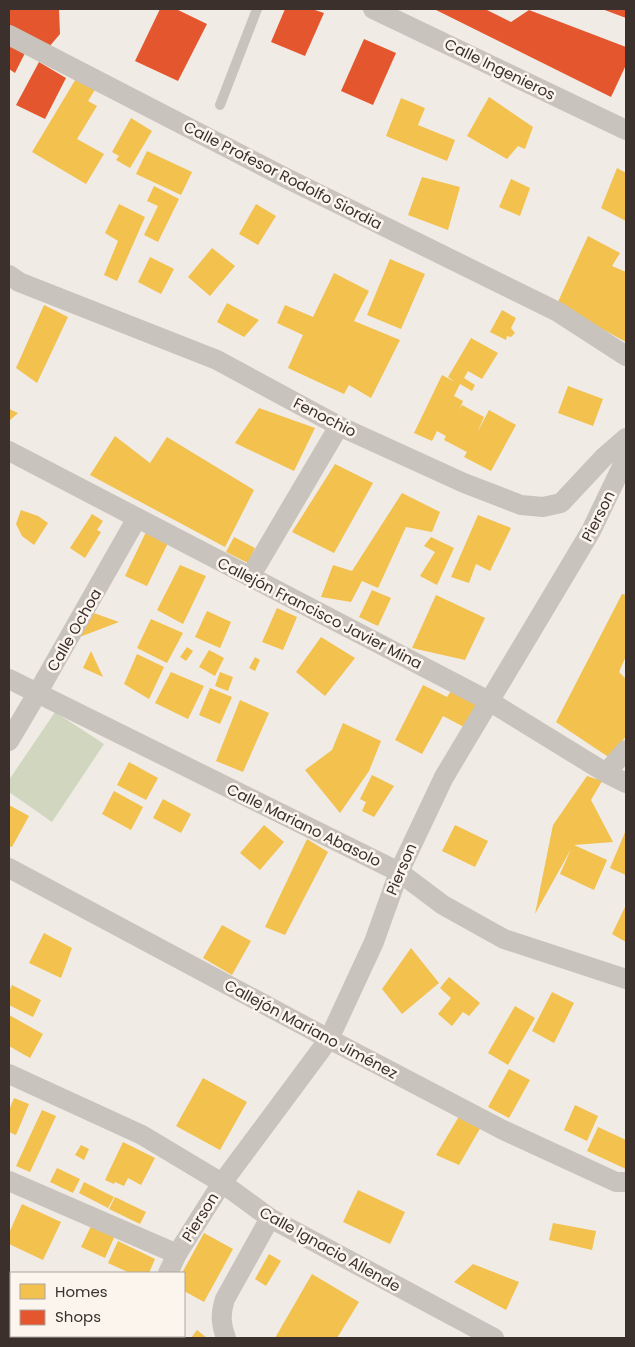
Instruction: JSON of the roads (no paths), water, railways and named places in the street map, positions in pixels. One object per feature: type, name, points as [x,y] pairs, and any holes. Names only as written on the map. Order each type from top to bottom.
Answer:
[{"type":"street","name":"Calle Ingenieros","points":[[383,11],[626,130]]},
{"type":"street","name":"Calle Profesor Rodolfo Siordia","points":[[9,35],[288,179],[558,312],[626,356]]},
{"type":"street","name":"Fenochio","points":[[14,279],[217,360],[339,426],[489,493],[521,505],[543,507],[561,503],[604,457],[626,438]]},
{"type":"street","points":[[250,577],[339,426]]},
{"type":"street","name":"Callejón Francisco Javier Mina","points":[[9,451],[489,701],[606,773],[626,783]]},
{"type":"street","name":"Pierson","points":[[168,1272],[176,1254],[222,1183],[329,1039],[374,942],[399,872],[444,777],[591,532],[626,458]]},
{"type":"street","name":"Calle Ochoa","points":[[9,741],[137,518]]},
{"type":"street","name":"Calle Mariano Abasolo","points":[[9,679],[399,872],[443,905],[504,939],[626,979]]},
{"type":"street","points":[[606,773],[626,750]]},
{"type":"street","name":"Callejón Mariano Jiménez","points":[[9,868],[503,1130],[621,1182]]},
{"type":"street","name":"Calle Ignacio Allende","points":[[9,1074],[142,1135],[222,1183],[270,1218],[494,1338]]},
{"type":"street","points":[[9,1181],[176,1254]]},
{"type":"street","points":[[226,1338],[221,1320],[224,1299],[270,1218]]},
{"type":"lane","points":[[220,105],[258,9]]}]
